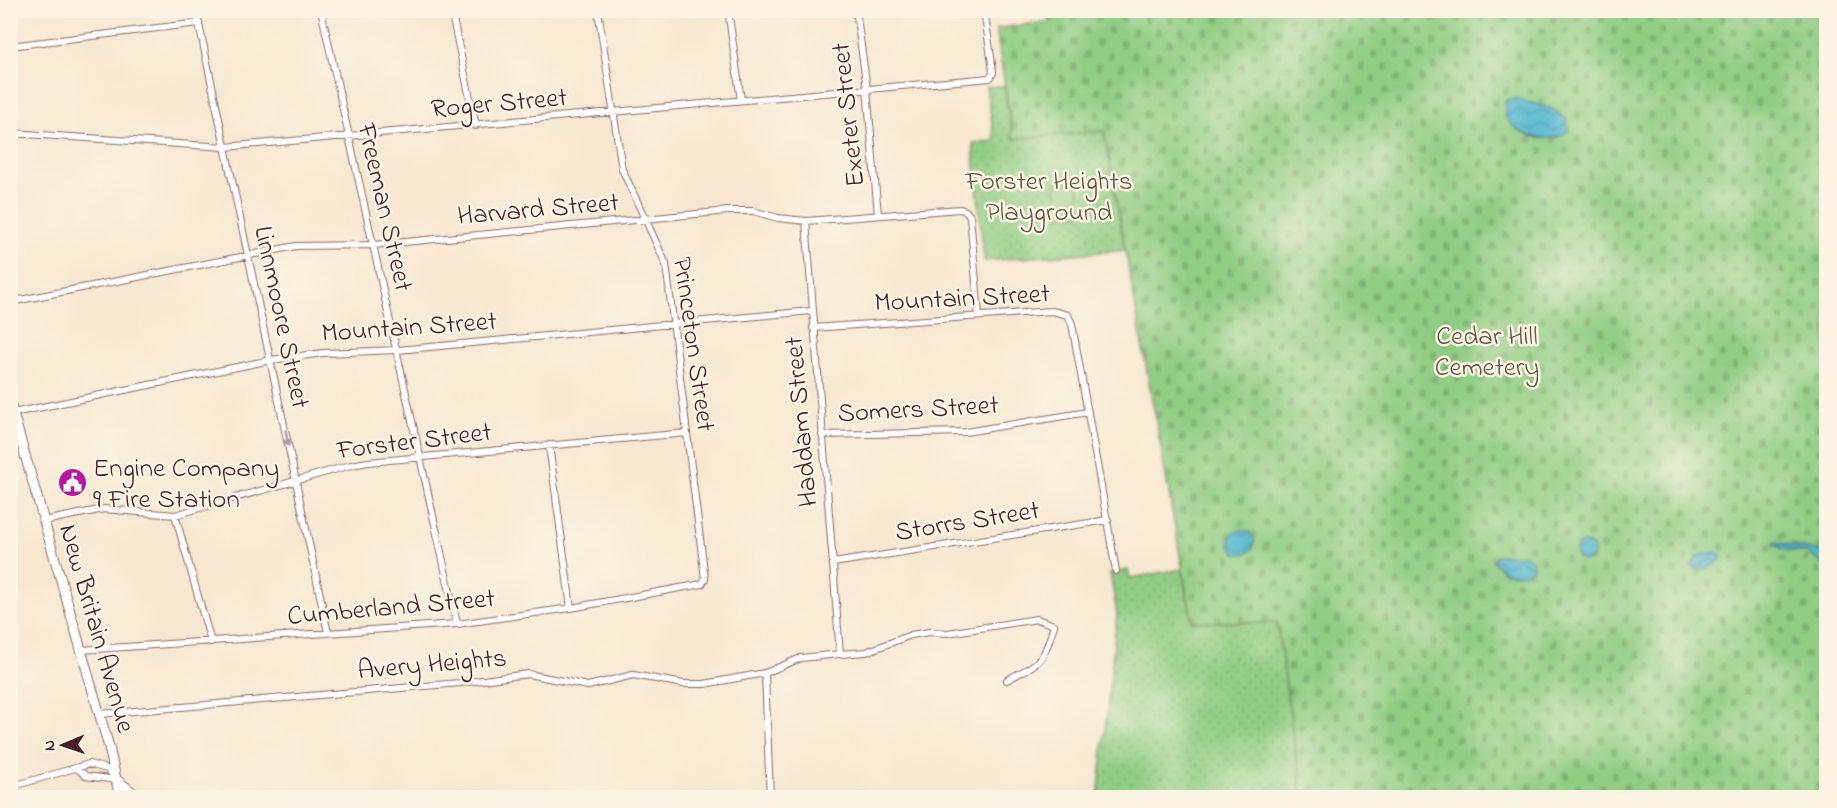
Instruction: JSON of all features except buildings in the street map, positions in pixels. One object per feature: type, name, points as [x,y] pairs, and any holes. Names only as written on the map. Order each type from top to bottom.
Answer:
[{"type":"main road","name":"New Britain Avenue","points":[[10,403],[99,714],[120,798]]},
{"type":"main road","points":[[117,780],[140,798]]},
{"type":"street","name":"Linnmoore Street","points":[[196,10],[328,633]]},
{"type":"street","name":"Freeman Street","points":[[321,10],[457,624]]},
{"type":"street","points":[[451,10],[476,126]]},
{"type":"street","name":"Princeton Street","points":[[598,10],[622,170],[666,264],[705,579],[702,584]]},
{"type":"street","points":[[728,10],[741,100]]},
{"type":"street","name":"Exeter Street","points":[[856,10],[867,89],[878,215]]},
{"type":"street","name":"Roger Street","points":[[10,133],[225,147],[990,78],[993,73],[984,10]]},
{"type":"street","points":[[10,46],[199,23]]},
{"type":"street","name":"Harvard Street","points":[[10,302],[296,246],[373,245],[753,211],[778,218],[806,221],[960,209],[969,213],[979,315]]},
{"type":"street","name":"Haddam Street","points":[[806,221],[840,654]]},
{"type":"street","name":"Mountain Street","points":[[13,413],[271,360],[323,353],[398,350],[812,311]]},
{"type":"street","name":"Mountain Street","points":[[813,328],[1052,311],[1068,315],[1072,324],[1116,571]]},
{"type":"street","name":"Somers Street","points":[[822,435],[965,432],[1088,412]]},
{"type":"street","name":"Forster Street","points":[[44,521],[104,509],[132,509],[175,515],[351,465],[687,433]]},
{"type":"street","points":[[549,445],[571,608]]},
{"type":"street","points":[[175,515],[210,642]]},
{"type":"street","name":"Storrs Street","points":[[833,562],[1108,520]]},
{"type":"street","name":"Cumberland Street","points":[[81,650],[457,624],[571,608],[702,584]]},
{"type":"street","name":"Avery Heights","points":[[99,714],[460,684],[528,675],[588,686],[633,675],[684,684],[704,684],[765,673],[801,658],[866,652],[911,635],[929,632],[948,633],[1037,619],[1054,625],[1046,654],[1035,665],[1007,680]]},
{"type":"street","points":[[765,673],[770,798]]},
{"type":"street","points":[[10,787],[89,764],[107,769],[117,780]]},
{"type":"street","points":[[77,768],[86,776],[117,780]]},
{"type":"street","points":[[934,798],[946,798]]},
{"type":"green space","name":"Cedar Hill Cemetery","points":[[1049,10],[1826,11],[1826,797],[1302,797],[1277,623],[1192,622],[1104,131],[1013,139],[996,29],[1050,21]]},
{"type":"green space","name":"Forster Heights Playground","points":[[1004,86],[1013,139],[1104,131],[1125,250],[984,261],[973,143],[995,141],[986,87]]},
{"type":"green space","points":[[1078,180],[1080,215],[1058,216],[1056,182]]},
{"type":"green space","points":[[1182,569],[1192,622],[1277,623],[1302,797],[1098,798],[1117,614],[1110,573],[1128,570],[1130,578]]},
{"type":"water","points":[[1516,99],[1553,109],[1567,120],[1568,131],[1559,136],[1537,138],[1516,129],[1509,121],[1505,111],[1506,100]]},
{"type":"water","points":[[1242,530],[1251,533],[1254,542],[1251,551],[1242,554],[1233,551],[1230,542],[1233,533]]},
{"type":"water","points":[[1776,542],[1826,553],[1826,566],[1808,553],[1784,550],[1774,544]]},
{"type":"water","points":[[1585,543],[1591,546],[1594,552],[1591,558],[1585,561],[1579,558],[1576,552],[1579,546]]},
{"type":"water","points":[[1716,552],[1722,556],[1713,566],[1700,569],[1691,566],[1699,556]]},
{"type":"water","points":[[1497,555],[1524,555],[1533,561],[1533,568],[1523,574],[1512,574],[1502,570],[1493,561]]},
{"type":"place","name":"Engine Company 9 Fire Station","points":[[72,483]]}]
